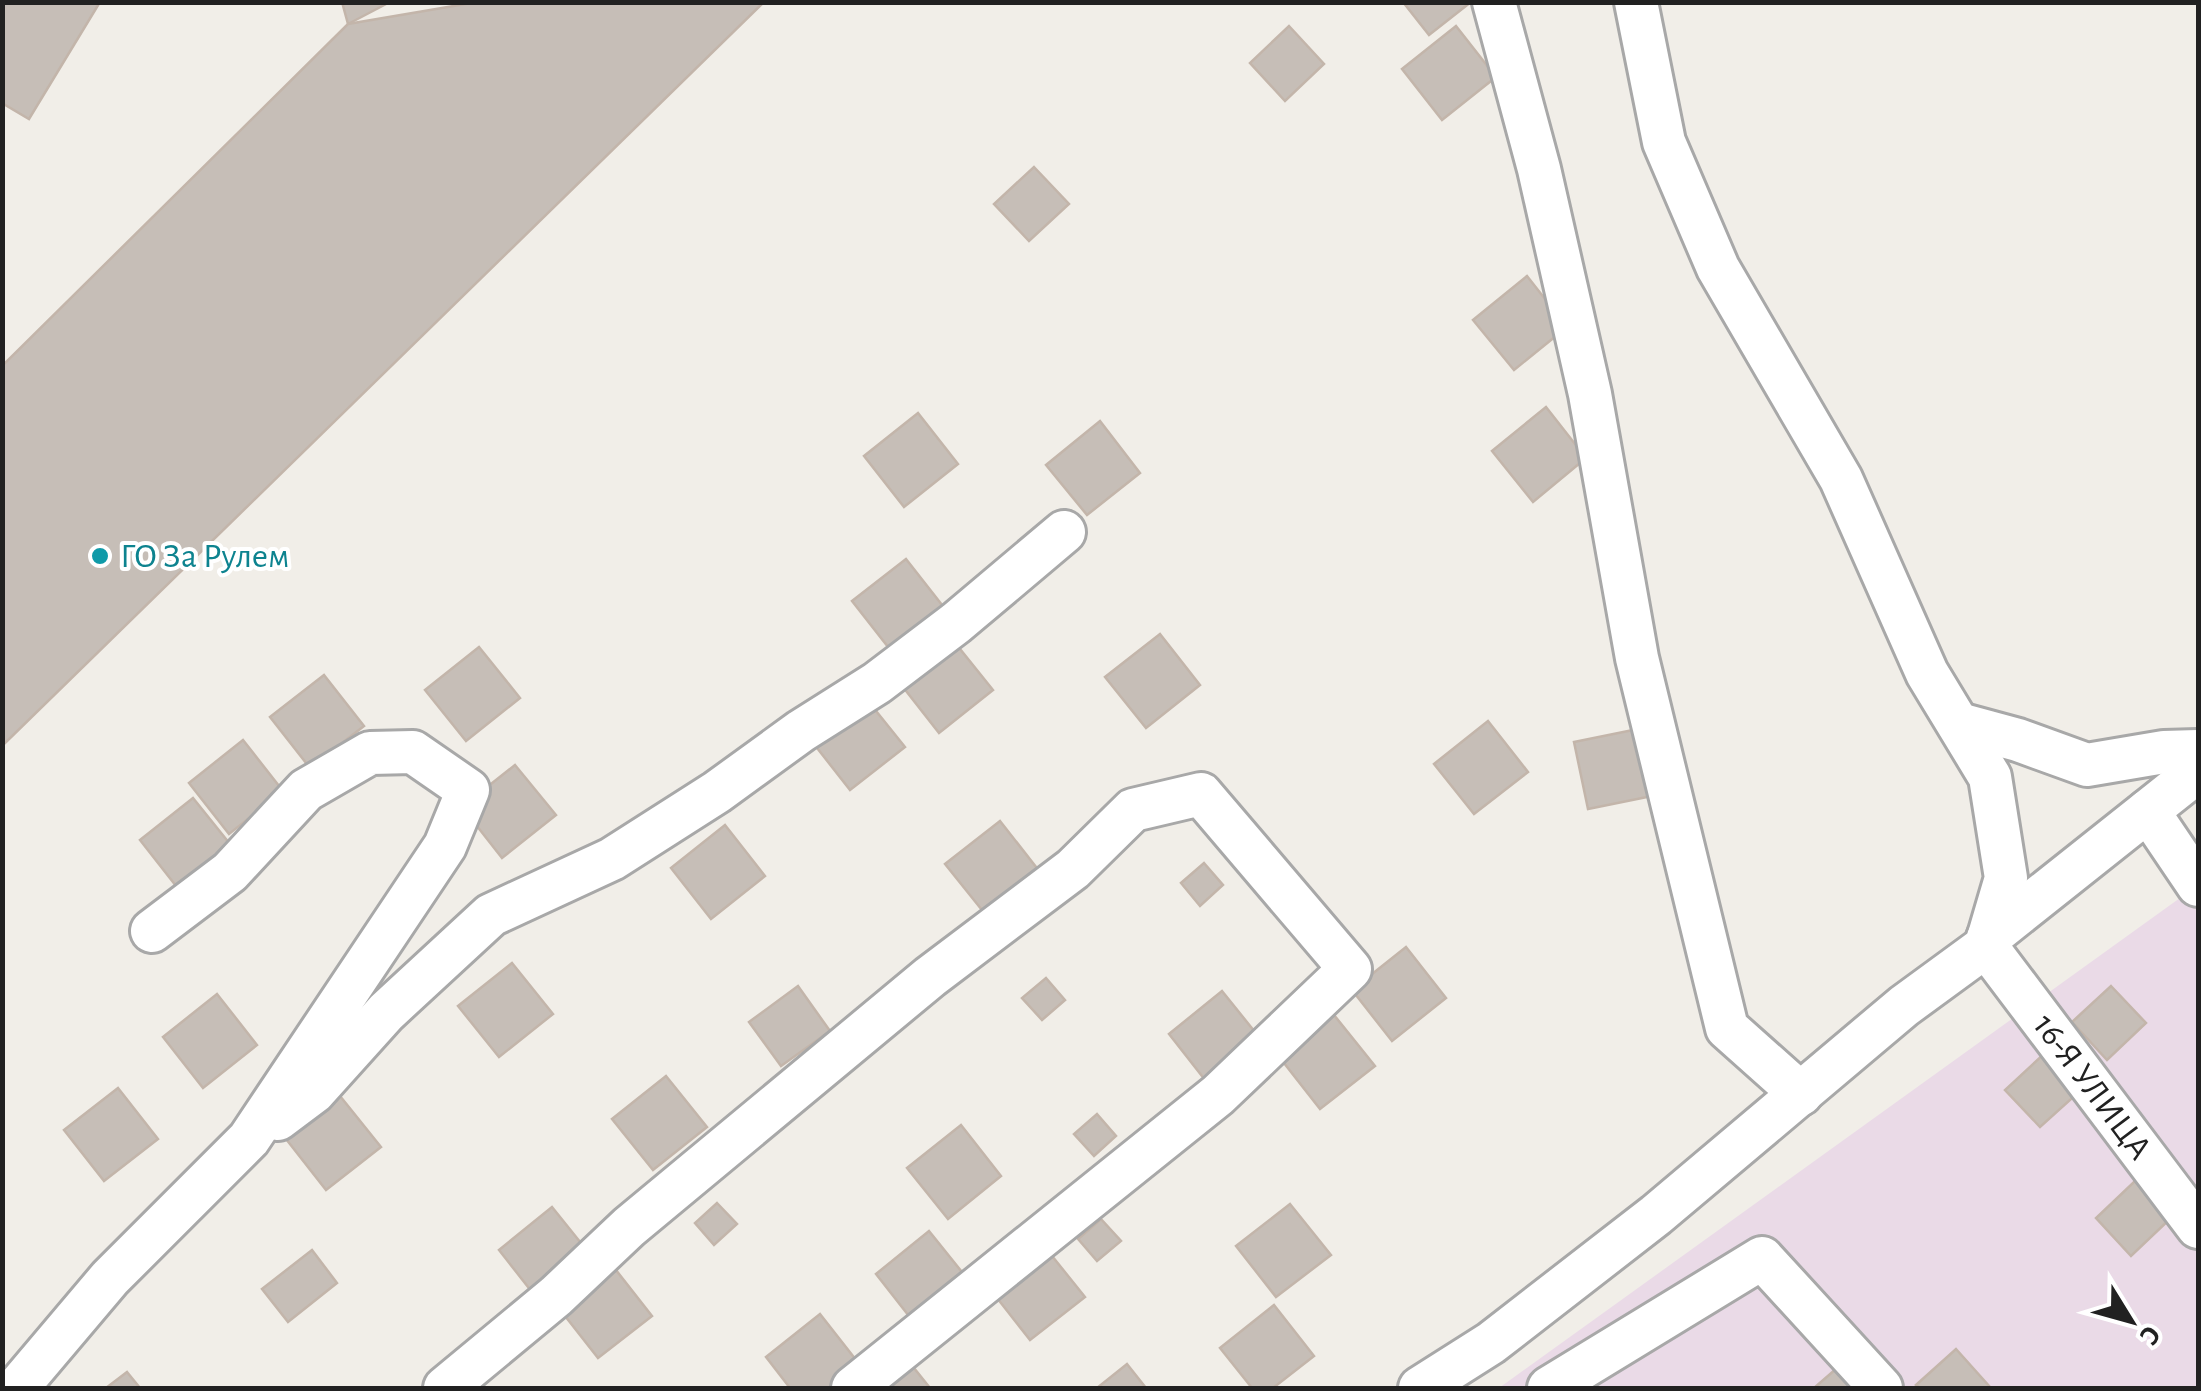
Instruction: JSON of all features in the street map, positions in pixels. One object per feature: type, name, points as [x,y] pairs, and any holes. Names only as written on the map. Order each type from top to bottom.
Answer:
[{"type":"street","points":[[1494,2],[1539,169],[1590,394],[1637,658],[1728,1028],[1802,1094]]},
{"type":"street","points":[[1636,2],[1664,142],[1718,268],[1841,479],[1927,673],[1990,778],[2006,878],[1987,942]]},
{"type":"street","points":[[17,1388],[110,1278],[249,1140],[314,1092],[386,1012],[491,915],[612,858],[717,792],[801,731],[877,684],[956,624],[1064,532]]},
{"type":"street","points":[[1959,724],[2087,765],[2164,752],[2198,751]]},
{"type":"street","points":[[152,931],[230,872],[306,790],[370,753],[414,752],[468,790],[445,846],[249,1140]]},
{"type":"street","points":[[1420,1388],[1490,1344],[1656,1216],[1904,1006],[2198,771]]},
{"type":"street","points":[[444,1388],[556,1296],[629,1227],[930,977],[1073,869],[1133,810],[1201,794],[1350,968],[1218,1095],[854,1388]]},
{"type":"street","points":[[2148,811],[2198,885]]},
{"type":"street","name":"16-Я УЛИЦА","points":[[1987,942],[2198,1227]]},
{"type":"street","points":[[1550,1388],[1762,1258],[1881,1388]]},
{"type":"shaded area","points":[[2198,885],[2198,1388],[1499,1388]]},
{"type":"building","points":[[2,2],[100,2],[29,119],[2,103]]},
{"type":"building","points":[[342,2],[390,2],[348,24]]},
{"type":"building","name":"ГО За Рулем","points":[[477,2],[764,2],[2,746],[2,366],[348,24]]},
{"type":"building","points":[[1403,2],[1471,2],[1429,35]]},
{"type":"building","points":[[1289,26],[1324,64],[1285,101],[1250,63]]},
{"type":"building","points":[[1456,26],[1496,77],[1442,120],[1402,69]]},
{"type":"building","points":[[1034,167],[1069,204],[1029,241],[994,204]]},
{"type":"building","points":[[1527,276],[1567,327],[1514,370],[1473,320]]},
{"type":"building","points":[[1546,407],[1586,458],[1533,502],[1492,451]]},
{"type":"building","points":[[918,413],[958,464],[904,507],[864,456]]},
{"type":"building","points":[[1100,421],[1140,473],[1087,515],[1046,465]]},
{"type":"building","points":[[906,559],[946,610],[892,652],[852,601]]},
{"type":"building","points":[[1160,634],[1200,685],[1146,728],[1105,677]]},
{"type":"building","points":[[952,639],[993,690],[939,733],[899,682]]},
{"type":"building","points":[[479,647],[520,698],[466,741],[425,690]]},
{"type":"building","points":[[324,675],[364,726],[310,768],[270,717]]},
{"type":"building","points":[[864,696],[905,747],[850,790],[810,739]]},
{"type":"building","points":[[1488,721],[1528,772],[1474,814],[1434,764]]},
{"type":"building","points":[[1638,729],[1652,796],[1588,809],[1574,742]]},
{"type":"building","points":[[243,740],[283,791],[229,834],[189,783]]},
{"type":"building","points":[[515,765],[556,815],[502,858],[462,807]]},
{"type":"building","points":[[193,798],[234,849],[180,891],[140,840]]},
{"type":"building","points":[[1000,821],[1040,872],[986,915],[945,864]]},
{"type":"building","points":[[725,825],[765,876],[711,919],[671,868]]},
{"type":"building","points":[[1204,863],[1223,885],[1200,906],[1181,883]]},
{"type":"building","points":[[1406,947],[1446,998],[1392,1041],[1352,990]]},
{"type":"building","points":[[512,963],[553,1014],[499,1057],[458,1006]]},
{"type":"building","points":[[1046,978],[1065,1000],[1042,1020],[1022,998]]},
{"type":"building","points":[[798,986],[830,1031],[781,1066],[749,1022]]},
{"type":"building","points":[[2111,986],[2146,1023],[2107,1060],[2072,1022]]},
{"type":"building","points":[[1222,991],[1263,1042],[1209,1085],[1169,1034]]},
{"type":"building","points":[[217,994],[257,1045],[203,1088],[163,1037]]},
{"type":"building","points":[[1334,1015],[1375,1066],[1320,1109],[1280,1058]]},
{"type":"building","points":[[2045,1053],[2080,1091],[2040,1127],[2005,1090]]},
{"type":"building","points":[[666,1076],[707,1127],[653,1170],[612,1119]]},
{"type":"building","points":[[118,1088],[158,1139],[104,1181],[64,1130]]},
{"type":"building","points":[[340,1096],[381,1147],[326,1190],[286,1139]]},
{"type":"building","points":[[1097,1114],[1116,1136],[1094,1156],[1074,1134]]},
{"type":"building","points":[[961,1125],[1001,1176],[948,1219],[907,1168]]},
{"type":"building","points":[[2135,1181],[2170,1219],[2131,1256],[2096,1218]]},
{"type":"building","points":[[717,1203],[737,1224],[714,1245],[695,1223]]},
{"type":"building","points":[[1290,1204],[1331,1255],[1276,1297],[1236,1246]]},
{"type":"building","points":[[552,1207],[593,1258],[539,1301],[499,1250]]},
{"type":"building","points":[[1101,1219],[1121,1241],[1097,1261],[1078,1239]]},
{"type":"building","points":[[929,1231],[970,1282],[916,1325],[876,1274]]},
{"type":"building","points":[[1044,1246],[1085,1297],[1030,1340],[990,1289]]},
{"type":"building","points":[[312,1250],[337,1283],[288,1322],[262,1289]]},
{"type":"building","points":[[612,1265],[652,1316],[598,1358],[558,1307]]},
{"type":"building","points":[[1274,1305],[1314,1356],[1273,1388],[1252,1388],[1220,1348]]},
{"type":"building","points":[[820,1314],[860,1365],[831,1388],[790,1388],[766,1357]]},
{"type":"building","points":[[1956,1349],[1990,1387],[1916,1385]]},
{"type":"building","points":[[906,1358],[930,1388],[867,1388]]},
{"type":"building","points":[[1127,1364],[1146,1388],[1097,1388]]},
{"type":"building","points":[[1837,1368],[1855,1388],[1814,1388]]},
{"type":"building","points":[[127,1372],[140,1388],[106,1388]]},
{"type":"place","name":"ГО За Рулем","points":[[100,556]]}]
